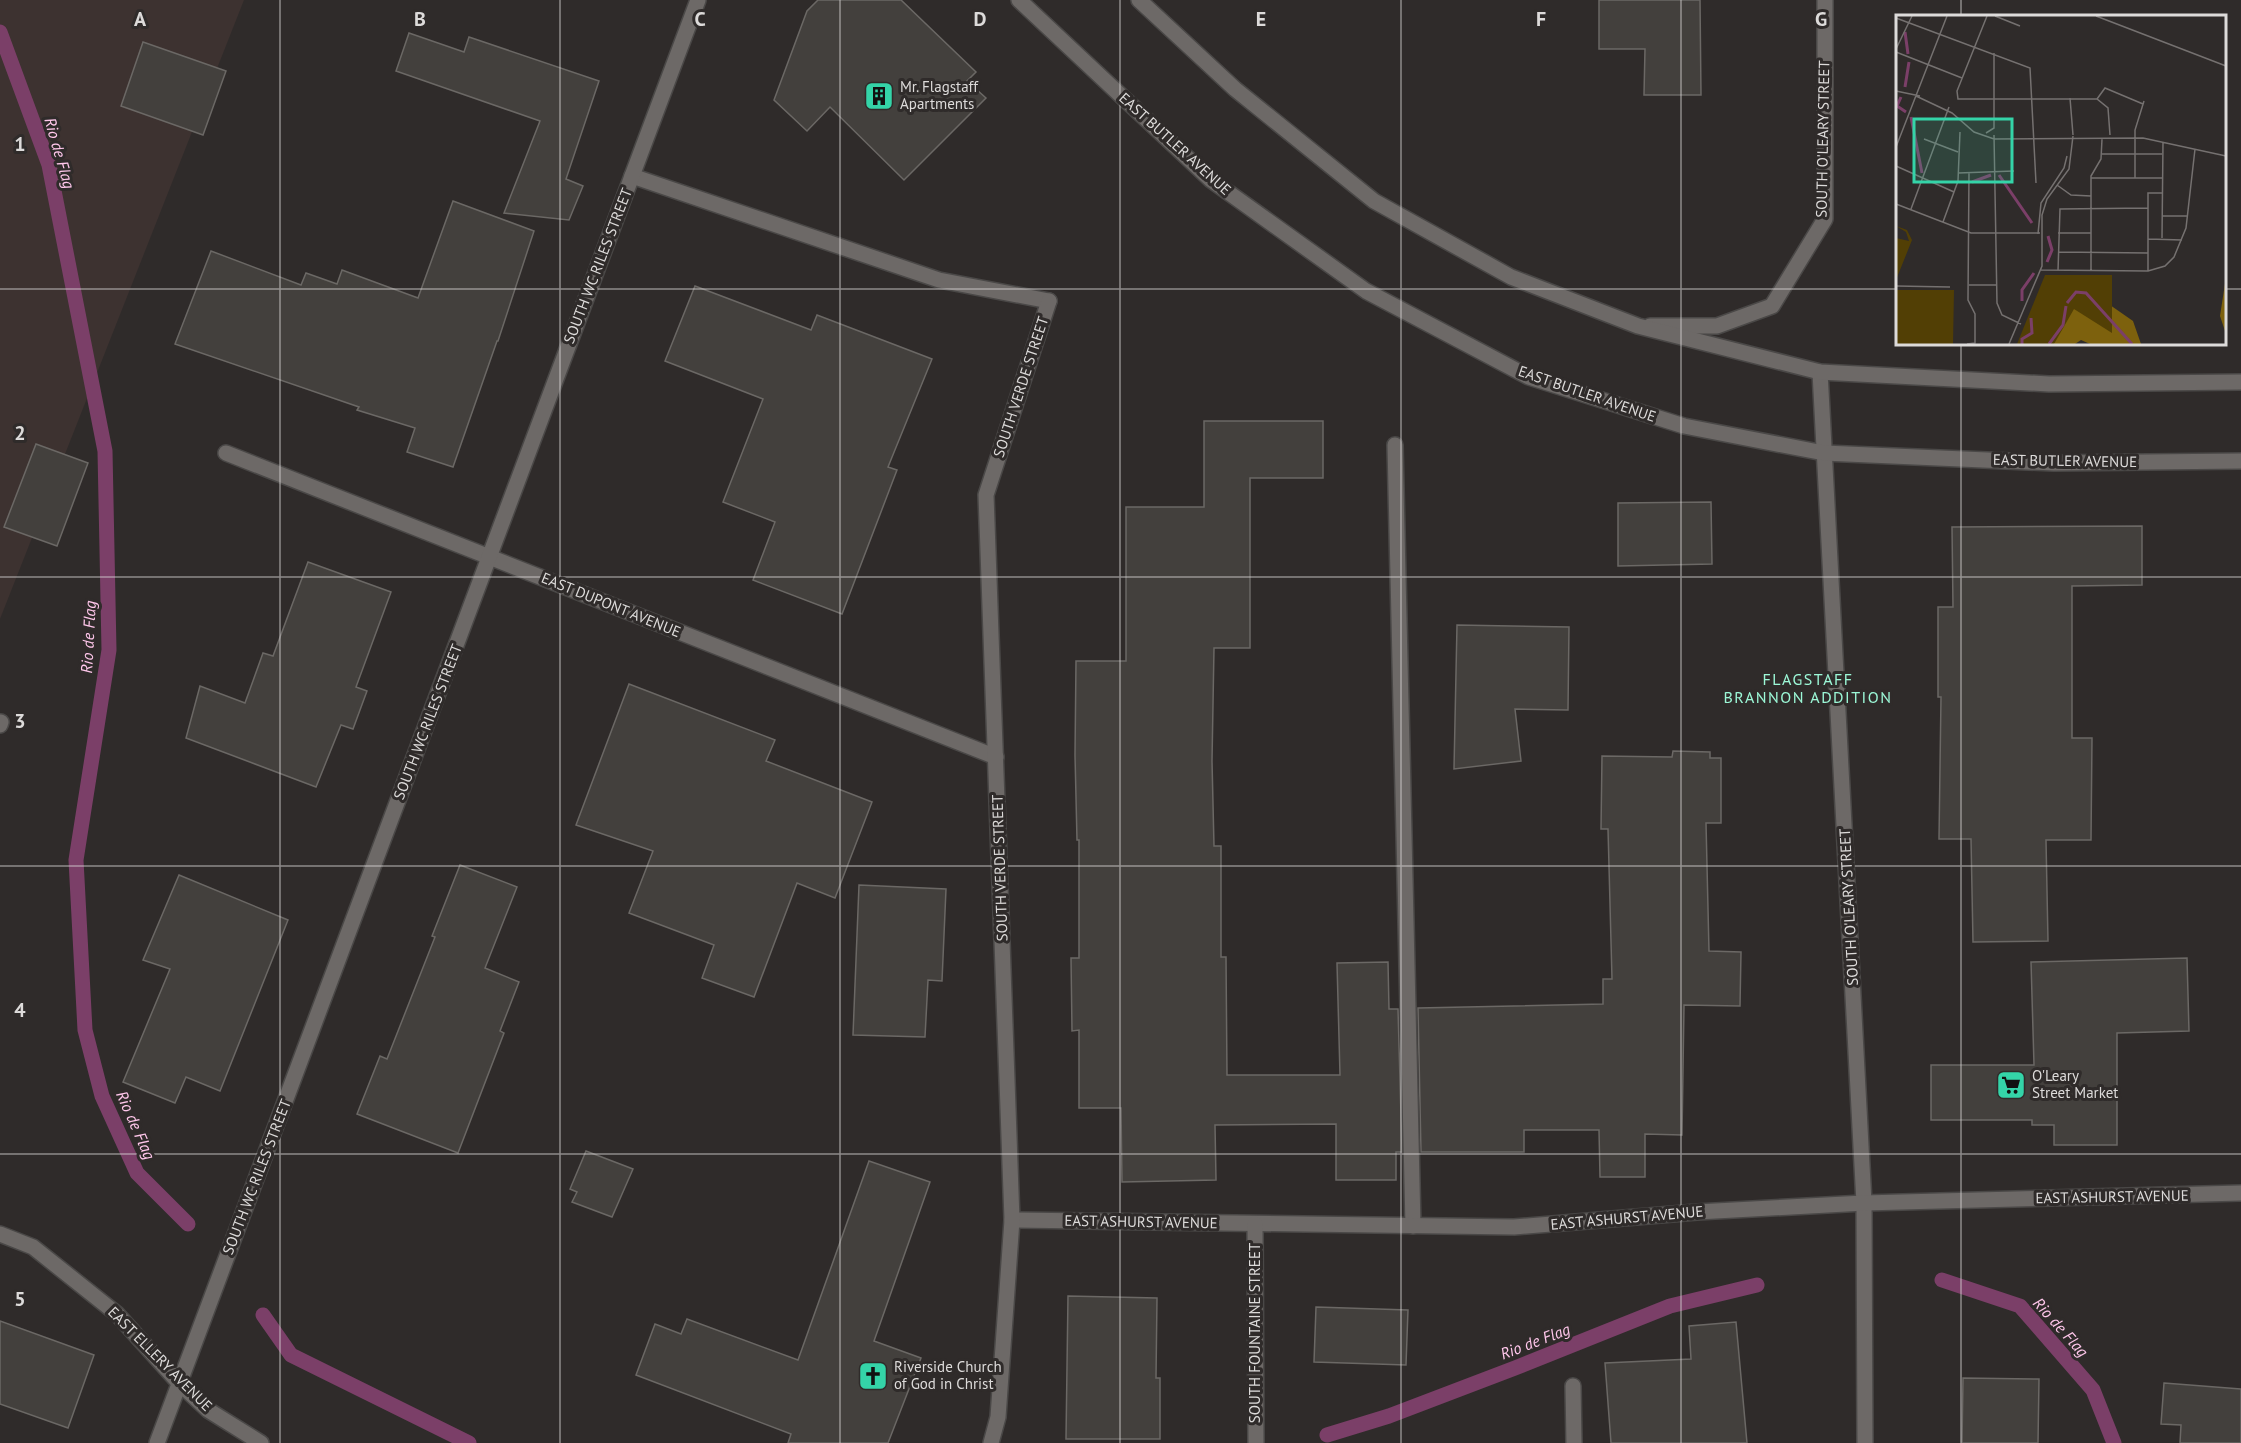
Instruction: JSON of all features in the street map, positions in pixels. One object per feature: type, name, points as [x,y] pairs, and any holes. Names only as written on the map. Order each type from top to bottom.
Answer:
[{"type":"street","name":"SOUTH WC RILES STREET","points":[[157,1443],[698,0]]},
{"type":"street","name":"EAST BUTLER AVENUE","points":[[1019,0],[1211,180],[1366,291],[1529,377],[1684,426],[1824,453],[2054,463],[2241,461]]},
{"type":"street","points":[[1139,0],[1235,89],[1374,201],[1511,277],[1638,326],[1820,372],[2049,384],[2241,382]]},
{"type":"street","name":"SOUTH O'LEARY STREET","points":[[1638,326],[1717,326],[1772,306],[1825,219],[1825,0]]},
{"type":"street","name":"SOUTH VERDE STREET","points":[[632,176],[939,280],[1049,301],[987,495],[1012,1220],[998,1417],[991,1443]]},
{"type":"street","name":"SOUTH O'LEARY STREET","points":[[1820,372],[1864,1203],[1865,1443]]},
{"type":"street","points":[[1395,445],[1413,1226]]},
{"type":"street","name":"EAST DUPONT AVENUE","points":[[226,453],[996,757]]},
{"type":"street","name":"EAST ASHURST AVENUE","points":[[1012,1220],[1514,1227],[1697,1212],[1864,1203],[2241,1193]]},
{"type":"street","name":"SOUTH FOUNTAINE STREET","points":[[1255,1224],[1256,1443]]},
{"type":"street","name":"EAST ELLERY AVENUE","points":[[0,1234],[33,1247],[117,1314],[179,1383],[208,1410],[261,1443]]},
{"type":"street","points":[[1573,1386],[1574,1443]]},
{"type":"shaded area","points":[[0,0],[244,0],[0,619]]},
{"type":"building","name":"Mr. Flagstaff Apartments","points":[[818,0],[901,0],[976,72],[967,81],[986,98],[904,180],[830,107],[807,131],[774,100],[807,11]]},
{"type":"building","points":[[1599,0],[1700,0],[1701,95],[1644,95],[1645,49],[1599,49]]},
{"type":"building","points":[[409,33],[464,52],[469,37],[599,81],[566,179],[583,186],[569,220],[504,213],[540,121],[396,71]]},
{"type":"building","points":[[143,42],[226,71],[203,135],[121,106]]},
{"type":"building","points":[[453,201],[534,231],[453,467],[407,452],[415,428],[357,410],[359,407],[175,344],[211,251],[301,285],[306,273],[337,284],[342,270],[418,298]]},
{"type":"building","points":[[695,286],[811,330],[817,315],[932,359],[888,467],[897,470],[842,614],[753,580],[775,522],[723,502],[763,399],[665,361]]},
{"type":"building","points":[[1204,421],[1323,421],[1323,478],[1250,478],[1250,648],[1214,648],[1212,761],[1214,846],[1221,846],[1221,957],[1226,957],[1227,1075],[1340,1075],[1337,963],[1388,962],[1389,1009],[1398,1009],[1402,1152],[1396,1152],[1396,1180],[1336,1180],[1336,1124],[1215,1125],[1216,1180],[1122,1182],[1121,1108],[1079,1108],[1079,1030],[1072,1031],[1071,958],[1079,958],[1079,840],[1077,840],[1075,755],[1076,661],[1126,661],[1126,507],[1204,507]]},
{"type":"building","points":[[36,444],[88,463],[57,546],[4,527]]},
{"type":"building","points":[[1711,502],[1712,564],[1618,566],[1618,503]]},
{"type":"building","points":[[2142,526],[2142,585],[2072,586],[2072,738],[2092,738],[2091,840],[2046,840],[2048,941],[1973,942],[1971,839],[1939,839],[1941,697],[1938,697],[1938,607],[1953,607],[1952,527]]},
{"type":"building","points":[[308,562],[391,592],[356,687],[367,691],[353,729],[341,725],[316,787],[186,738],[200,686],[245,703],[263,653],[273,656]]},
{"type":"building","points":[[1457,625],[1569,627],[1568,710],[1515,709],[1521,761],[1454,769]]},
{"type":"building","points":[[629,684],[775,740],[766,761],[872,802],[835,898],[797,883],[754,997],[702,978],[714,945],[629,913],[653,851],[576,825]]},
{"type":"building","points":[[1673,751],[1710,752],[1710,758],[1721,758],[1721,823],[1706,823],[1709,951],[1741,952],[1740,1006],[1684,1005],[1682,1135],[1645,1134],[1645,1177],[1600,1177],[1599,1130],[1524,1130],[1524,1152],[1421,1152],[1418,1008],[1603,1004],[1603,979],[1612,979],[1608,829],[1601,829],[1602,756],[1672,757]]},
{"type":"building","points":[[460,865],[517,887],[485,968],[519,982],[500,1031],[504,1033],[458,1153],[357,1114],[380,1056],[387,1059],[435,937],[432,936]]},
{"type":"building","points":[[179,875],[288,920],[220,1091],[186,1077],[175,1103],[123,1082],[170,969],[143,960]]},
{"type":"building","points":[[859,885],[946,889],[942,981],[928,980],[925,1037],[853,1035]]},
{"type":"building","points":[[2187,958],[2189,1031],[2117,1033],[2117,1145],[2054,1145],[2054,1125],[2032,1125],[2032,1120],[1931,1120],[1931,1065],[2034,1065],[2031,962]]},
{"type":"building","points":[[586,1151],[633,1169],[612,1217],[572,1202],[577,1192],[570,1189]]},
{"type":"building","points":[[869,1161],[930,1182],[874,1341],[921,1358],[888,1443],[788,1443],[791,1434],[636,1375],[655,1324],[681,1334],[687,1319],[798,1360]]},
{"type":"building","points":[[1068,1296],[1157,1298],[1156,1378],[1160,1378],[1160,1439],[1066,1439]]},
{"type":"building","points":[[1316,1307],[1408,1310],[1406,1365],[1314,1362]]},
{"type":"building","points":[[0,1321],[94,1355],[68,1428],[0,1404]]},
{"type":"building","points":[[1736,1322],[1747,1443],[1611,1443],[1605,1363],[1691,1359],[1689,1326]]},
{"type":"building","points":[[1963,1378],[2039,1379],[2038,1443],[1962,1443]]},
{"type":"building","points":[[2164,1383],[2241,1389],[2241,1443],[2180,1443],[2181,1425],[2161,1424]]},
{"type":"waterway","name":"Rio de Flag","points":[[0,32],[49,165],[105,451],[109,650],[76,860],[85,1030],[102,1096],[137,1173],[188,1224]]},
{"type":"waterway","name":"Rio de Flag","points":[[1942,1280],[2020,1306],[2093,1390],[2114,1443]]},
{"type":"waterway","name":"Rio de Flag","points":[[1327,1435],[1389,1416],[1670,1306],[1757,1285]]},
{"type":"waterway","name":"Rio de Flag","points":[[263,1315],[291,1355],[469,1443]]},
{"type":"place","name":"Mr. Flagstaff Apartments","points":[[879,96]]},
{"type":"place","name":"O'Leary Street Market","points":[[2011,1085]]},
{"type":"place","name":"Riverside Church of God in Christ","points":[[873,1376]]},
{"type":"district","name":"FLAGSTAFF BRANNON ADDITION","points":[[1808,688]]}]
